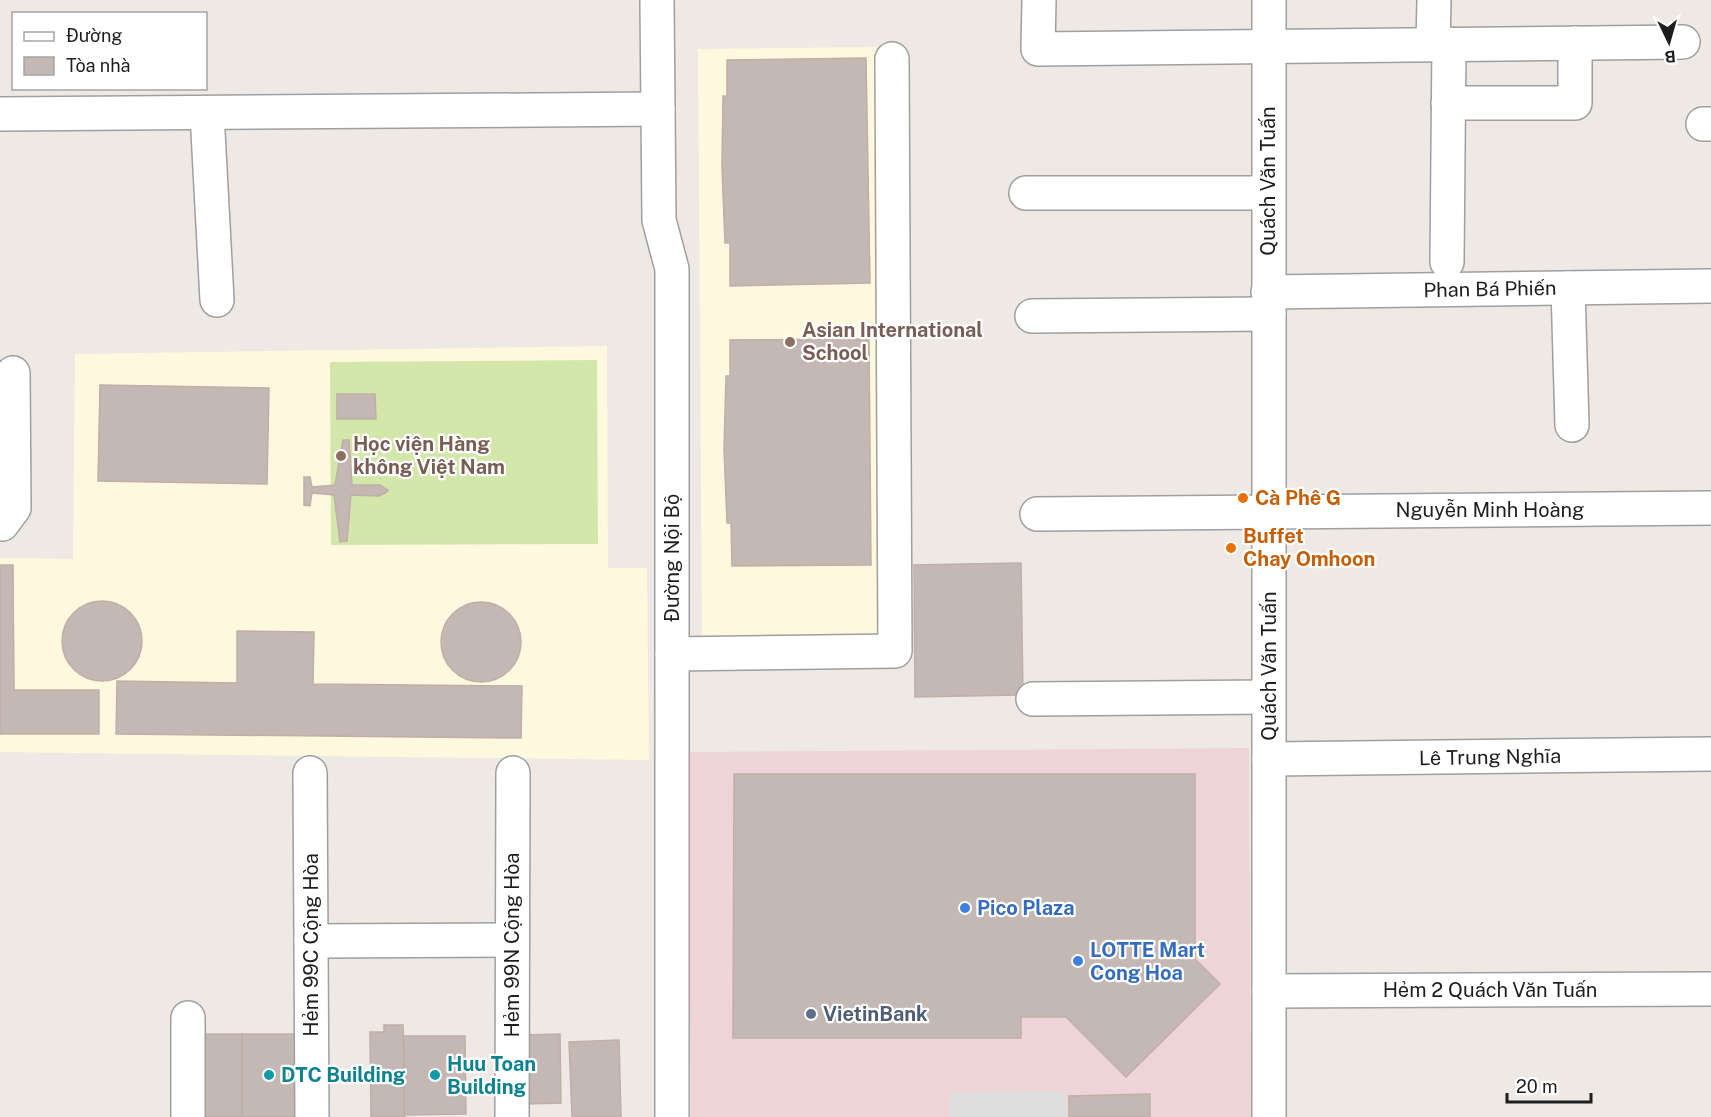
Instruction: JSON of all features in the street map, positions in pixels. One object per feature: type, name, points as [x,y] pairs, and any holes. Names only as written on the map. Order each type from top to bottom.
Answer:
[{"type":"street","name":"Đường Nội Bộ","points":[[657,0],[659,220],[672,269],[672,1117]]},
{"type":"street","points":[[1039,0],[1038,49],[1683,42]]},
{"type":"street","name":"Quách Văn Tuấn","points":[[1269,0],[1269,1117]]},
{"type":"street","points":[[1434,0],[1448,103],[1447,262]]},
{"type":"street","points":[[1448,103],[1575,103],[1575,43]]},
{"type":"street","points":[[672,654],[895,651],[892,59]]},
{"type":"street","points":[[0,114],[658,109]]},
{"type":"street","points":[[207,112],[217,300]]},
{"type":"street","points":[[1026,193],[1268,193]]},
{"type":"street","name":"Phan Bá Phiến","points":[[1032,316],[1568,288],[1711,286]]},
{"type":"street","points":[[1568,288],[1572,425]]},
{"type":"street","points":[[1,524],[14,508],[13,373]]},
{"type":"street","name":"Nguyễn Minh Hoàng","points":[[1037,514],[1711,508]]},
{"type":"street","points":[[1033,699],[1268,697]]},
{"type":"street","name":"Lê Trung Nghĩa","points":[[1269,759],[1711,754]]},
{"type":"street","name":"Hẻm 99C Cộng Hòa","points":[[309,772],[312,1117]]},
{"type":"street","name":"Hẻm 99N Cộng Hòa","points":[[512,1117],[513,773]]},
{"type":"street","points":[[311,940],[512,940]]},
{"type":"street","name":"Hẻm 2 Quách Văn Tuấn","points":[[1269,991],[1711,989]]},
{"type":"street","points":[[188,1018],[188,1117]]},
{"type":"shaded area","name":"Asian International School","points":[[878,47],[882,635],[702,636],[698,49]]},
{"type":"shaded area","name":"Học viện Hàng không Việt Nam","points":[[607,346],[608,568],[647,568],[649,760],[0,752],[0,558],[73,559],[75,354]]},
{"type":"shaded area","points":[[1249,748],[1251,1117],[691,1117],[688,752]]},
{"type":"shaded area","points":[[1066,1091],[1067,1117],[949,1117],[949,1092]]},
{"type":"green space","points":[[597,360],[598,544],[331,545],[330,362]]},
{"type":"building","points":[[866,58],[870,283],[730,286],[730,243],[725,243],[722,167],[723,96],[727,96],[727,60]]},
{"type":"building","points":[[869,339],[871,565],[732,566],[731,523],[727,523],[724,448],[726,376],[730,376],[730,340]]},
{"type":"building","points":[[100,385],[269,388],[267,484],[98,481]]},
{"type":"building","points":[[337,394],[375,394],[376,419],[337,419]]},
{"type":"building","points":[[343,440],[349,440],[352,485],[380,485],[388,490],[379,496],[351,495],[347,541],[340,542],[334,495],[312,493],[310,506],[304,505],[304,477],[310,477],[312,487],[335,485]]},
{"type":"building","points":[[1021,563],[1023,695],[915,697],[914,565]]},
{"type":"building","points":[[0,565],[13,565],[14,690],[99,690],[99,734],[0,734]]},
{"type":"building","points":[[102,601],[117,604],[130,613],[139,626],[142,641],[139,656],[130,669],[117,678],[102,681],[87,678],[74,669],[65,656],[62,641],[65,626],[74,613],[87,604]]},
{"type":"building","points":[[481,602],[496,605],[509,614],[518,627],[521,642],[518,657],[509,670],[496,679],[481,682],[466,679],[453,670],[444,657],[441,642],[444,627],[453,614],[466,605]]},
{"type":"building","points":[[237,631],[314,632],[313,684],[522,686],[521,738],[116,734],[117,681],[237,683]]},
{"type":"building","name":"Pico Plaza","points":[[734,774],[1195,774],[1195,959],[1220,984],[1126,1077],[1066,1017],[1021,1017],[1021,1038],[733,1038]]},
{"type":"building","points":[[384,1025],[403,1025],[405,1117],[371,1117],[370,1032],[384,1032]]},
{"type":"building","points":[[203,1034],[242,1034],[242,1117],[204,1117]]},
{"type":"building","name":"DTC Building","points":[[242,1034],[297,1034],[297,1117],[242,1117]]},
{"type":"building","points":[[560,1034],[561,1103],[527,1104],[526,1035]]},
{"type":"building","name":"Huu Toan Building","points":[[404,1036],[465,1036],[466,1114],[404,1115]]},
{"type":"building","points":[[619,1040],[621,1117],[572,1117],[569,1042]]},
{"type":"building","points":[[1150,1094],[1150,1117],[1069,1117],[1069,1096]]},
{"type":"place","name":"Asian International School","points":[[790,342]]},
{"type":"place","name":"Học viện Hàng không Việt Nam","points":[[341,456]]},
{"type":"place","name":"Cà Phê G","points":[[1243,498]]},
{"type":"place","name":"Buffet Chay Omhoon","points":[[1231,548]]},
{"type":"place","name":"Pico Plaza","points":[[965,908]]},
{"type":"place","name":"LOTTE Mart Cong Hoa","points":[[1078,961]]},
{"type":"place","name":"VietinBank","points":[[811,1014]]},
{"type":"place","name":"DTC Building","points":[[269,1075]]},
{"type":"place","name":"Huu Toan Building","points":[[435,1075]]}]
